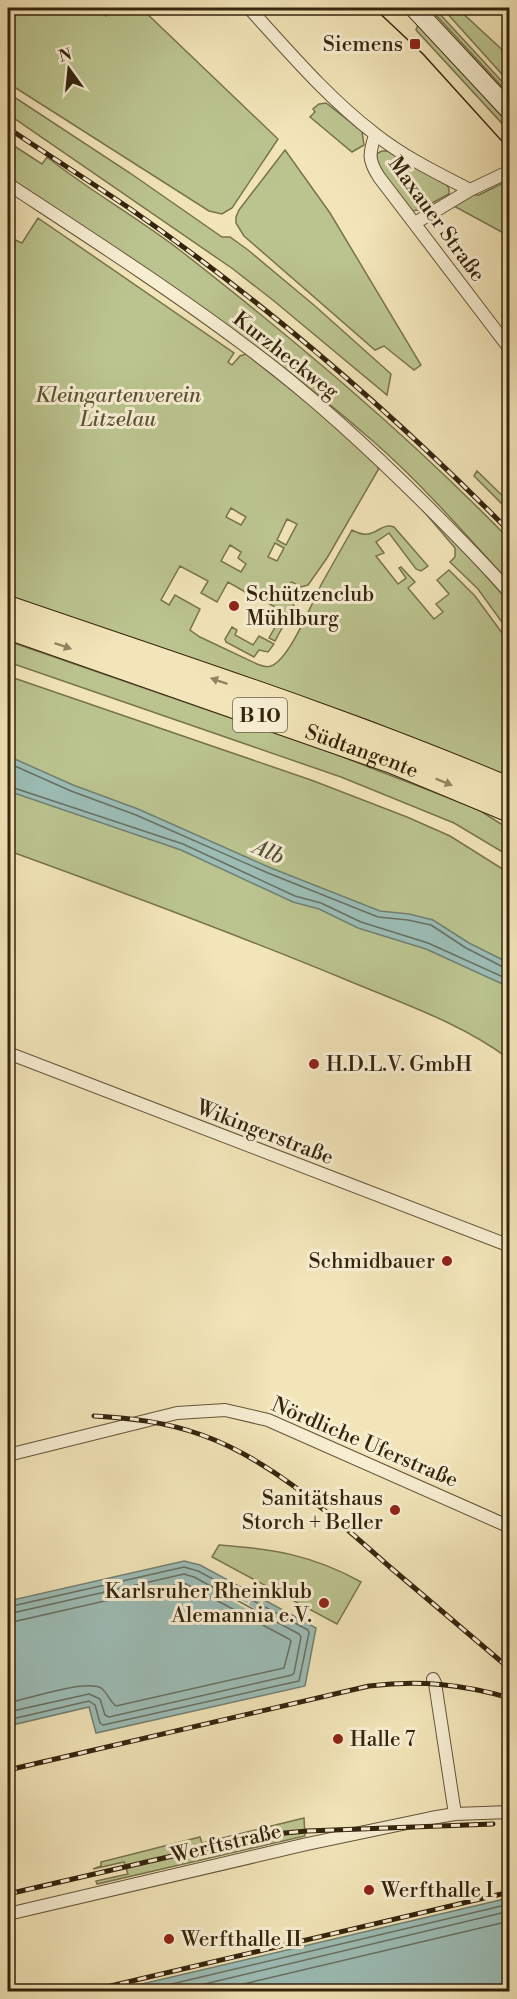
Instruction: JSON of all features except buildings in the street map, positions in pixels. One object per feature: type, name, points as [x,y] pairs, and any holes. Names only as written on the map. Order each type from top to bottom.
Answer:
[{"type":"highway","name":"Südtangente","points":[[8,608],[350,726],[510,790]]},
{"type":"highway","name":"Südtangente","points":[[8,627],[392,761],[510,810]]},
{"type":"main road","points":[[414,8],[510,111]]},
{"type":"street","points":[[249,8],[315,81],[371,131],[422,165],[470,190]]},
{"type":"street","name":"Maxauer Straße","points":[[371,131],[369,152],[371,165],[510,349]]},
{"type":"street","points":[[415,223],[470,190],[510,171]]},
{"type":"street","name":"Kurzheckweg","points":[[8,184],[157,284],[280,373],[387,466],[510,593]]},
{"type":"street","name":"Wikingerstraße","points":[[8,1053],[510,1246]]},
{"type":"street","name":"Nördliche Uferstraße","points":[[8,1455],[144,1420],[200,1410],[234,1411],[268,1420],[510,1527]]},
{"type":"street","points":[[433,1679],[455,1814]]},
{"type":"street","name":"Werftstraße","points":[[8,1914],[307,1844],[431,1818],[455,1814],[510,1812]]},
{"type":"green space","points":[[8,8],[97,8],[106,16],[112,8],[141,8],[278,139],[232,208],[222,214],[209,211],[8,83]]},
{"type":"green space","points":[[457,8],[509,56],[509,82],[444,10]]},
{"type":"green space","points":[[437,11],[509,89],[509,94],[433,12]]},
{"type":"green space","points":[[418,25],[509,124],[509,131],[416,30]]},
{"type":"green space","points":[[8,93],[222,237],[230,237],[248,250],[391,374],[387,395],[233,269],[8,114]]},
{"type":"green space","points":[[326,103],[362,131],[364,145],[352,152],[310,117],[315,112],[313,109],[319,104]]},
{"type":"green space","points":[[8,142],[42,164],[47,157],[165,239],[267,319],[391,426],[471,500],[509,539],[509,582],[410,475],[331,405],[196,303],[8,177]]},
{"type":"green space","points":[[285,150],[330,213],[421,365],[414,370],[384,346],[375,350],[244,236],[236,223],[239,210]]},
{"type":"green space","points":[[388,151],[447,185],[449,194],[419,210],[410,211],[377,165],[376,154]]},
{"type":"green space","points":[[509,180],[509,236],[452,205],[472,195],[479,195]]},
{"type":"green space","name":"Kleingartenverein Litzelau","points":[[38,218],[234,353],[228,362],[232,365],[240,356],[246,354],[314,408],[378,466],[378,470],[327,558],[308,585],[301,587],[292,582],[287,585],[285,592],[257,593],[254,597],[228,582],[217,602],[201,593],[208,581],[180,566],[161,600],[169,605],[175,595],[200,609],[190,630],[257,664],[271,666],[286,653],[293,642],[322,583],[352,530],[366,534],[384,527],[394,527],[428,566],[421,571],[416,569],[389,533],[376,542],[384,553],[376,556],[398,584],[406,578],[399,568],[401,567],[415,582],[408,588],[434,619],[443,612],[436,604],[449,594],[437,580],[449,570],[475,596],[505,637],[509,633],[509,777],[368,720],[8,596],[8,243],[10,244],[13,239],[22,243]],"holes":[[[231,508],[246,517],[241,525],[226,517]],[[287,519],[297,524],[286,545],[277,540]],[[275,543],[284,548],[277,561],[268,557]],[[230,545],[241,552],[238,558],[246,564],[241,572],[221,561]]]},
{"type":"green space","points":[[477,471],[509,502],[509,511],[474,476]]},
{"type":"green space","points":[[409,494],[456,542],[509,602],[509,632],[478,589],[450,562],[455,557],[455,548]]},
{"type":"green space","points":[[284,597],[292,601],[294,606],[275,641],[269,638],[279,620],[271,615],[275,607],[259,598]]},
{"type":"green space","points":[[232,627],[237,630],[235,635],[253,645],[259,636],[274,644],[268,652],[259,650],[254,657],[226,642],[225,639]]},
{"type":"green space","points":[[8,641],[335,754],[479,810],[509,829],[509,856],[454,823],[341,777],[8,662]]},
{"type":"green space","points":[[8,676],[311,780],[407,817],[450,836],[509,873],[509,1059],[472,1035],[432,1015],[139,899],[12,852],[8,854]]},
{"type":"green space","name":"Karlsruher Rheinklub Alemannia e.V.","points":[[219,1545],[275,1551],[309,1559],[361,1582],[337,1624],[212,1557]]},
{"type":"green space","points":[[304,1818],[305,1836],[97,1884],[96,1881],[128,1874],[124,1862],[93,1869],[101,1866],[101,1862],[200,1837],[202,1843]]},
{"type":"water","points":[[8,756],[73,785],[138,809],[271,868],[380,911],[409,914],[433,920],[469,943],[509,963],[509,987],[426,949],[358,928],[319,909],[293,902],[181,850],[8,791]]},
{"type":"water","points":[[184,1561],[200,1565],[316,1628],[305,1686],[96,1733],[89,1707],[8,1726],[8,1601]]},
{"type":"water","points":[[509,1898],[509,1991],[112,1991]]},
{"type":"pier","points":[[240,1587],[242,1588],[238,1598],[247,1603],[252,1593],[254,1594],[249,1605],[256,1609],[262,1599],[264,1600],[258,1615],[228,1599],[230,1594],[235,1596]]},
{"type":"tram line","points":[[374,8],[423,54],[510,150]]},
{"type":"railway","points":[[8,128],[129,208],[279,321],[421,445],[510,532]]},
{"type":"railway","points":[[94,1416],[135,1419],[175,1427],[202,1435],[254,1460],[302,1492],[510,1669]]},
{"type":"railway","points":[[8,1770],[369,1686],[406,1683],[440,1684],[510,1698]]},
{"type":"railway","points":[[8,1894],[263,1835],[307,1831],[493,1824]]},
{"type":"railway","points":[[85,1992],[510,1892]]},
{"type":"place","name":"Siemens","points":[[415,44]]},
{"type":"place","name":"Schützenclub Mühlburg","points":[[234,606]]},
{"type":"place","name":"H.D.L.V. GmbH","points":[[314,1064]]},
{"type":"place","name":"Schmidbauer","points":[[447,1261]]},
{"type":"place","name":"Sanitätshaus Storch + Beller","points":[[395,1510]]},
{"type":"place","name":"Karlsruher Rheinklub Alemannia e.V.","points":[[324,1603]]},
{"type":"place","name":"Halle 7","points":[[338,1739]]},
{"type":"place","name":"Werfthalle I","points":[[369,1890]]},
{"type":"place","name":"Werfthalle II","points":[[169,1939]]},
{"type":"water label","name":"Alb","points":[[269,851]]}]
